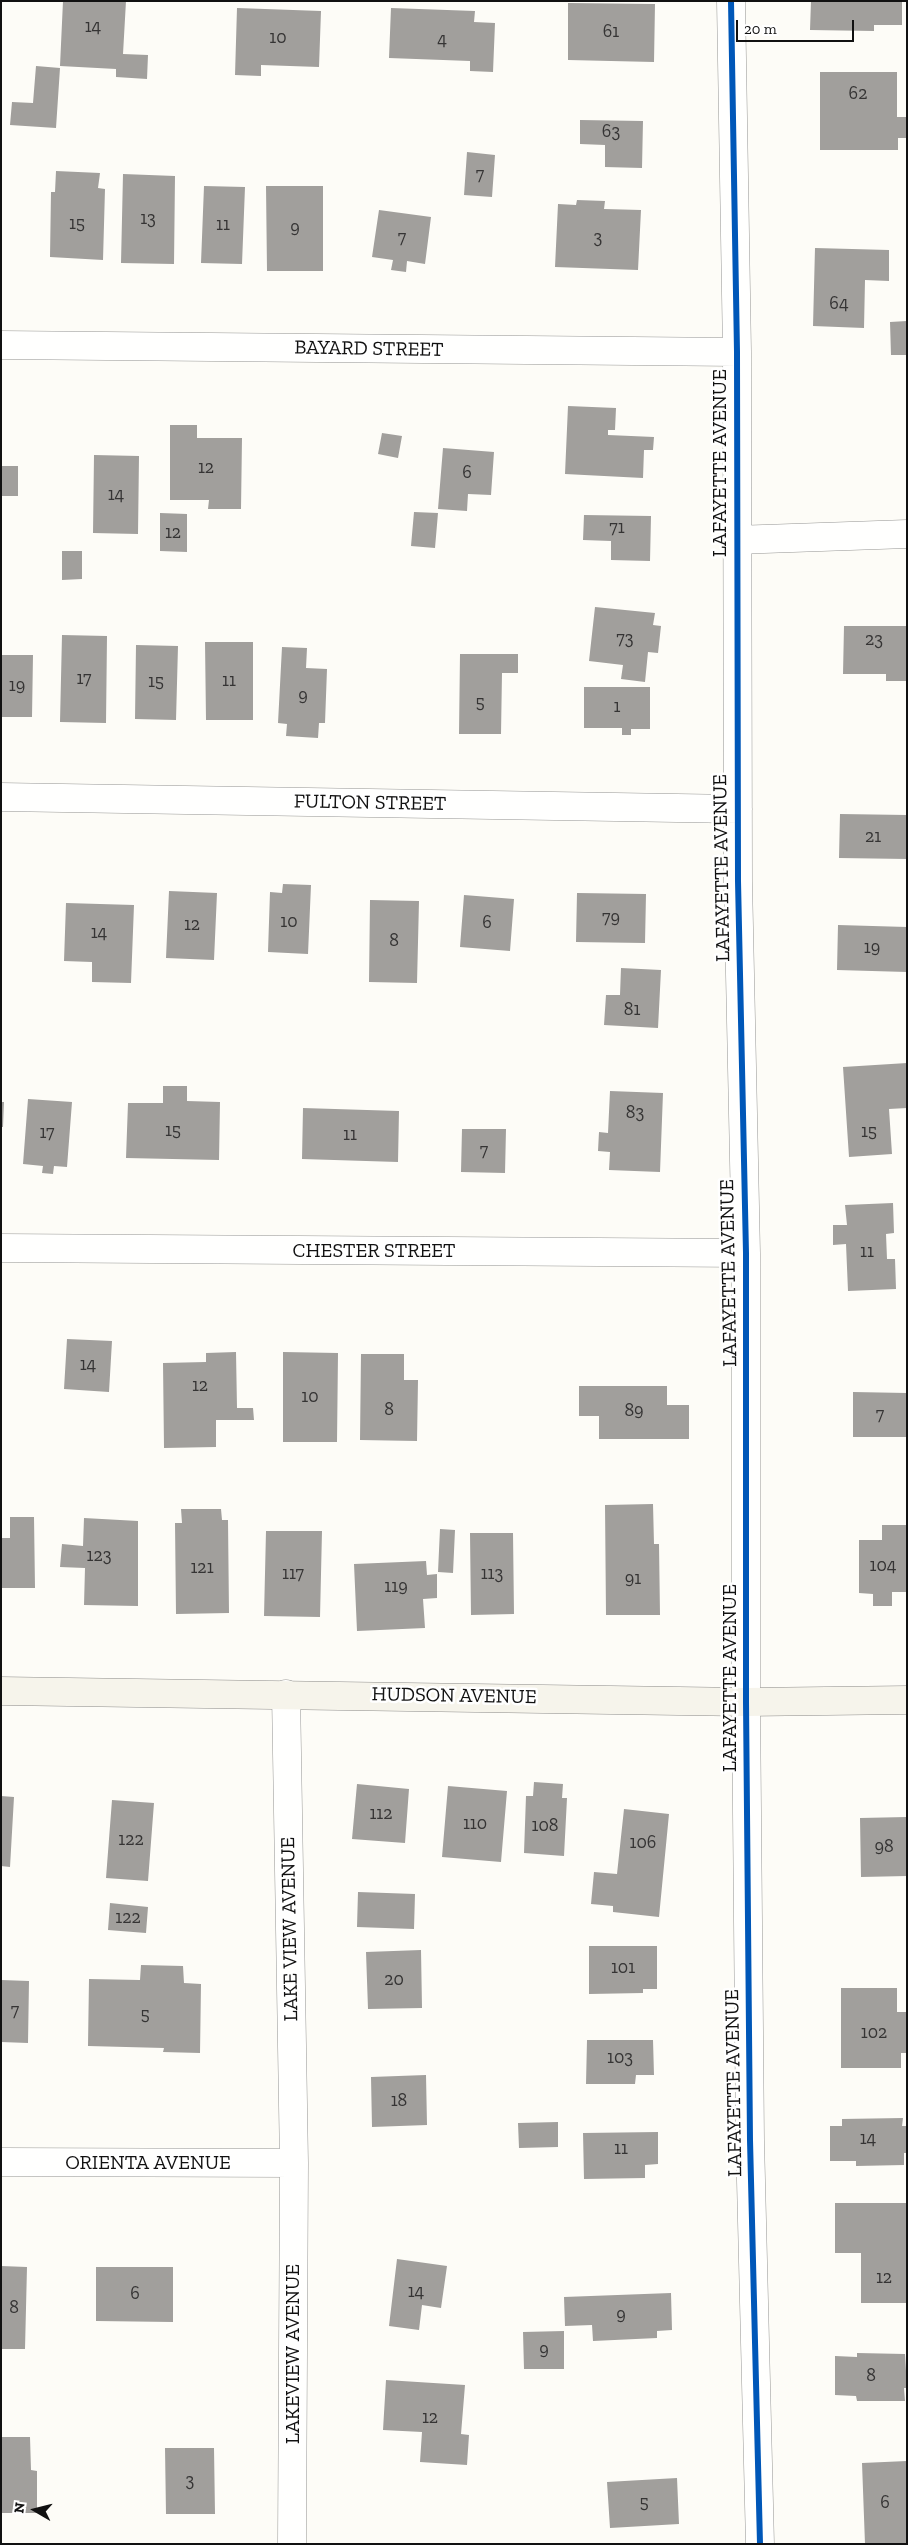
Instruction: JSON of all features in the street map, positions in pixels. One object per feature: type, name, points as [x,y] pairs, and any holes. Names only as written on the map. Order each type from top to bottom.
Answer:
[{"type":"street","name":"LAFAYETTE AVENUE","points":[[731,1],[737,352],[735,540],[738,809],[746,1253],[746,1702],[750,2140],[760,2544]]},
{"type":"street","name":"BAYARD STREET","points":[[1,345],[737,352]]},
{"type":"street","points":[[735,540],[907,534]]},
{"type":"street","name":"FULTON STREET","points":[[1,797],[738,809]]},
{"type":"street","name":"CHESTER STREET","points":[[1,1248],[746,1253]]},
{"type":"street","name":"HUDSON AVENUE","points":[[1,1691],[746,1702],[907,1700]]},
{"type":"street","name":"LAKE VIEW AVENUE","points":[[286,1694],[294,2164]]},
{"type":"street","name":"ORIENTA AVENUE","points":[[1,2162],[294,2164]]},
{"type":"street","name":"LAKEVIEW AVENUE","points":[[292,2544],[294,2164]]},
{"type":"building","points":[[63,1],[126,1],[123,54],[148,55],[147,79],[116,77],[116,69],[60,66]]},
{"type":"building","points":[[811,1],[902,1],[902,25],[874,25],[874,31],[810,30]]},
{"type":"building","points":[[568,3],[655,4],[654,62],[568,60]]},
{"type":"building","points":[[237,8],[321,11],[319,67],[261,65],[261,76],[235,75]]},
{"type":"building","points":[[391,8],[475,11],[474,22],[495,23],[493,72],[470,71],[470,61],[389,58]]},
{"type":"building","points":[[36,66],[60,68],[56,128],[10,125],[12,102],[33,103]]},
{"type":"building","points":[[820,72],[897,72],[897,117],[907,117],[907,138],[898,138],[898,150],[820,150]]},
{"type":"building","points":[[580,120],[643,121],[642,168],[605,167],[605,145],[580,144]]},
{"type":"building","points":[[467,152],[495,155],[492,197],[464,195]]},
{"type":"building","points":[[56,171],[100,173],[98,188],[105,189],[103,260],[50,257],[51,192],[55,192]]},
{"type":"building","points":[[123,174],[175,176],[174,264],[121,263]]},
{"type":"building","points":[[204,186],[245,187],[242,264],[201,263]]},
{"type":"building","points":[[266,186],[323,186],[323,271],[267,271]]},
{"type":"building","points":[[577,200],[605,201],[604,209],[641,210],[638,270],[555,267],[558,204],[576,205]]},
{"type":"building","points":[[379,210],[431,217],[425,264],[407,261],[406,272],[391,270],[393,260],[372,257]]},
{"type":"building","points":[[815,248],[889,250],[889,281],[865,280],[864,328],[813,326]]},
{"type":"building","points":[[907,321],[907,355],[891,355],[890,322]]},
{"type":"building","points":[[568,406],[616,408],[615,430],[608,430],[608,435],[654,437],[653,450],[644,450],[643,478],[565,474]]},
{"type":"building","points":[[170,425],[197,425],[197,438],[242,438],[241,509],[208,509],[209,500],[170,500]]},
{"type":"building","points":[[382,433],[402,436],[398,458],[378,454]]},
{"type":"building","points":[[443,448],[494,452],[491,495],[468,494],[467,511],[438,509]]},
{"type":"building","points":[[94,455],[139,456],[138,534],[93,533]]},
{"type":"building","points":[[1,466],[18,466],[18,496],[1,496]]},
{"type":"building","points":[[414,512],[438,513],[435,548],[411,546]]},
{"type":"building","points":[[160,513],[187,514],[187,552],[160,551]]},
{"type":"building","points":[[584,515],[651,516],[650,561],[611,560],[611,541],[583,540]]},
{"type":"building","points":[[62,551],[82,551],[82,579],[62,580]]},
{"type":"building","points":[[595,607],[655,613],[653,625],[661,626],[658,653],[648,652],[645,682],[621,679],[623,665],[589,661]]},
{"type":"building","points":[[844,626],[906,626],[907,681],[886,681],[886,674],[843,674]]},
{"type":"building","points":[[62,635],[107,636],[106,723],[60,722]]},
{"type":"building","points":[[205,642],[253,642],[253,720],[206,720]]},
{"type":"building","points":[[136,645],[178,646],[176,720],[135,719]]},
{"type":"building","points":[[282,647],[307,648],[306,668],[327,669],[325,723],[319,723],[318,738],[286,736],[287,724],[278,723]]},
{"type":"building","points":[[460,654],[518,654],[518,673],[502,673],[501,734],[459,734]]},
{"type":"building","points":[[1,655],[33,655],[32,717],[1,717]]},
{"type":"building","points":[[584,687],[650,687],[650,729],[631,729],[631,735],[622,735],[622,728],[584,728]]},
{"type":"building","points":[[840,814],[907,815],[907,859],[839,858]]},
{"type":"building","points":[[283,884],[311,885],[308,954],[268,952],[270,892],[282,893]]},
{"type":"building","points":[[169,891],[217,893],[214,960],[166,958]]},
{"type":"building","points":[[577,893],[646,894],[645,943],[576,942]]},
{"type":"building","points":[[464,895],[514,899],[510,951],[460,947]]},
{"type":"building","points":[[370,900],[419,901],[417,983],[369,982]]},
{"type":"building","points":[[66,903],[134,905],[131,983],[92,982],[92,962],[64,961]]},
{"type":"building","points":[[838,925],[907,927],[907,972],[837,970]]},
{"type":"building","points":[[621,968],[661,970],[658,1028],[604,1025],[606,995],[620,995]]},
{"type":"building","points":[[907,1063],[907,1108],[889,1109],[892,1154],[849,1157],[843,1067]]},
{"type":"building","points":[[163,1086],[187,1086],[187,1101],[220,1102],[219,1160],[126,1158],[128,1103],[163,1103]]},
{"type":"building","points":[[610,1091],[663,1093],[660,1172],[609,1170],[610,1152],[598,1151],[599,1132],[608,1133]]},
{"type":"building","points":[[28,1099],[72,1102],[67,1167],[54,1166],[53,1174],[42,1173],[43,1166],[23,1164]]},
{"type":"building","points":[[1,1102],[4,1102],[3,1127],[1,1127]]},
{"type":"building","points":[[303,1108],[399,1111],[398,1162],[302,1159]]},
{"type":"building","points":[[462,1129],[506,1129],[505,1173],[461,1172]]},
{"type":"building","points":[[893,1203],[894,1233],[886,1234],[887,1259],[895,1259],[896,1289],[848,1291],[846,1244],[833,1245],[833,1225],[847,1225],[845,1205]]},
{"type":"building","points":[[67,1339],[112,1341],[109,1392],[64,1389]]},
{"type":"building","points":[[236,1352],[237,1408],[253,1408],[254,1420],[216,1420],[216,1447],[164,1448],[163,1363],[206,1362],[206,1353]]},
{"type":"building","points":[[283,1352],[338,1353],[337,1442],[283,1442]]},
{"type":"building","points":[[361,1354],[404,1354],[404,1380],[418,1380],[417,1441],[360,1440]]},
{"type":"building","points":[[579,1386],[667,1386],[667,1405],[689,1405],[689,1439],[599,1439],[599,1416],[579,1416]]},
{"type":"building","points":[[853,1392],[907,1393],[907,1437],[853,1437]]},
{"type":"building","points":[[653,1504],[654,1544],[659,1544],[660,1615],[606,1615],[605,1505]]},
{"type":"building","points":[[181,1509],[221,1509],[222,1520],[228,1520],[229,1613],[176,1614],[175,1523],[182,1523]]},
{"type":"building","points":[[10,1517],[34,1517],[35,1588],[1,1588],[1,1538],[10,1538]]},
{"type":"building","points":[[84,1518],[138,1521],[138,1606],[84,1605],[85,1568],[60,1567],[62,1544],[83,1546]]},
{"type":"building","points":[[882,1525],[907,1525],[907,1592],[892,1592],[892,1606],[873,1606],[873,1594],[859,1593],[859,1540],[882,1540]]},
{"type":"building","points":[[440,1529],[455,1530],[453,1573],[438,1572]]},
{"type":"building","points":[[266,1531],[322,1531],[320,1617],[264,1616]]},
{"type":"building","points":[[470,1533],[513,1533],[514,1614],[471,1615]]},
{"type":"building","points":[[426,1561],[427,1575],[437,1574],[437,1598],[423,1599],[425,1628],[357,1631],[354,1564]]},
{"type":"building","points":[[534,1782],[563,1784],[562,1798],[567,1798],[564,1856],[524,1853],[526,1796],[533,1796]]},
{"type":"building","points":[[357,1784],[409,1789],[405,1843],[352,1839]]},
{"type":"building","points":[[448,1786],[507,1791],[501,1862],[442,1857]]},
{"type":"building","points":[[1,1796],[14,1797],[10,1867],[1,1866]]},
{"type":"building","points":[[112,1800],[154,1803],[148,1881],[106,1878]]},
{"type":"building","points":[[624,1809],[669,1814],[659,1917],[613,1912],[613,1906],[591,1904],[594,1872],[617,1874]]},
{"type":"building","points":[[907,1817],[907,1876],[861,1877],[860,1818]]},
{"type":"building","points":[[358,1892],[415,1894],[414,1929],[357,1927]]},
{"type":"building","points":[[110,1903],[148,1907],[146,1933],[108,1930]]},
{"type":"building","points":[[589,1946],[657,1946],[657,1989],[643,1989],[643,1993],[589,1994]]},
{"type":"building","points":[[421,1950],[422,2008],[368,2009],[366,1952]]},
{"type":"building","points":[[141,1965],[183,1966],[184,1983],[201,1984],[200,2053],[163,2052],[164,2048],[88,2046],[89,1979],[140,1980]]},
{"type":"building","points":[[1,1980],[29,1981],[28,2043],[1,2042]]},
{"type":"building","points":[[841,1988],[897,1988],[897,2012],[907,2012],[907,2053],[901,2053],[901,2068],[841,2068]]},
{"type":"building","points":[[587,2040],[653,2040],[654,2075],[636,2075],[635,2084],[586,2084]]},
{"type":"building","points":[[426,2075],[427,2125],[372,2127],[371,2077]]},
{"type":"building","points":[[903,2118],[902,2126],[907,2126],[907,2153],[904,2153],[904,2165],[856,2166],[856,2161],[830,2161],[830,2126],[842,2126],[842,2119]]},
{"type":"building","points":[[558,2122],[558,2147],[519,2148],[518,2123]]},
{"type":"building","points":[[658,2132],[658,2164],[645,2165],[645,2178],[584,2179],[583,2133]]},
{"type":"building","points":[[835,2203],[907,2203],[907,2303],[861,2303],[861,2253],[835,2253]]},
{"type":"building","points":[[397,2259],[447,2266],[441,2308],[422,2305],[419,2330],[389,2326]]},
{"type":"building","points":[[1,2266],[27,2267],[25,2349],[1,2349]]},
{"type":"building","points":[[96,2267],[173,2267],[173,2322],[96,2321]]},
{"type":"building","points":[[671,2293],[672,2330],[657,2331],[657,2338],[593,2341],[592,2325],[565,2326],[564,2297]]},
{"type":"building","points":[[564,2331],[564,2369],[524,2369],[523,2332]]},
{"type":"building","points":[[857,2353],[905,2354],[907,2388],[904,2388],[905,2401],[857,2401],[856,2396],[835,2395],[835,2356],[857,2357]]},
{"type":"building","points":[[386,2380],[465,2385],[461,2434],[469,2435],[467,2465],[420,2462],[422,2432],[383,2430]]},
{"type":"building","points":[[1,2437],[30,2437],[31,2470],[37,2471],[37,2513],[1,2513]]},
{"type":"building","points":[[165,2448],[214,2448],[215,2514],[166,2514]]},
{"type":"building","points":[[907,2461],[907,2544],[865,2544],[862,2463]]},
{"type":"building","points":[[677,2478],[679,2524],[610,2528],[607,2482]]},
{"type":"cycle path","points":[[731,1],[737,352],[738,881],[746,1253],[746,1702],[750,2140],[760,2544]]}]
